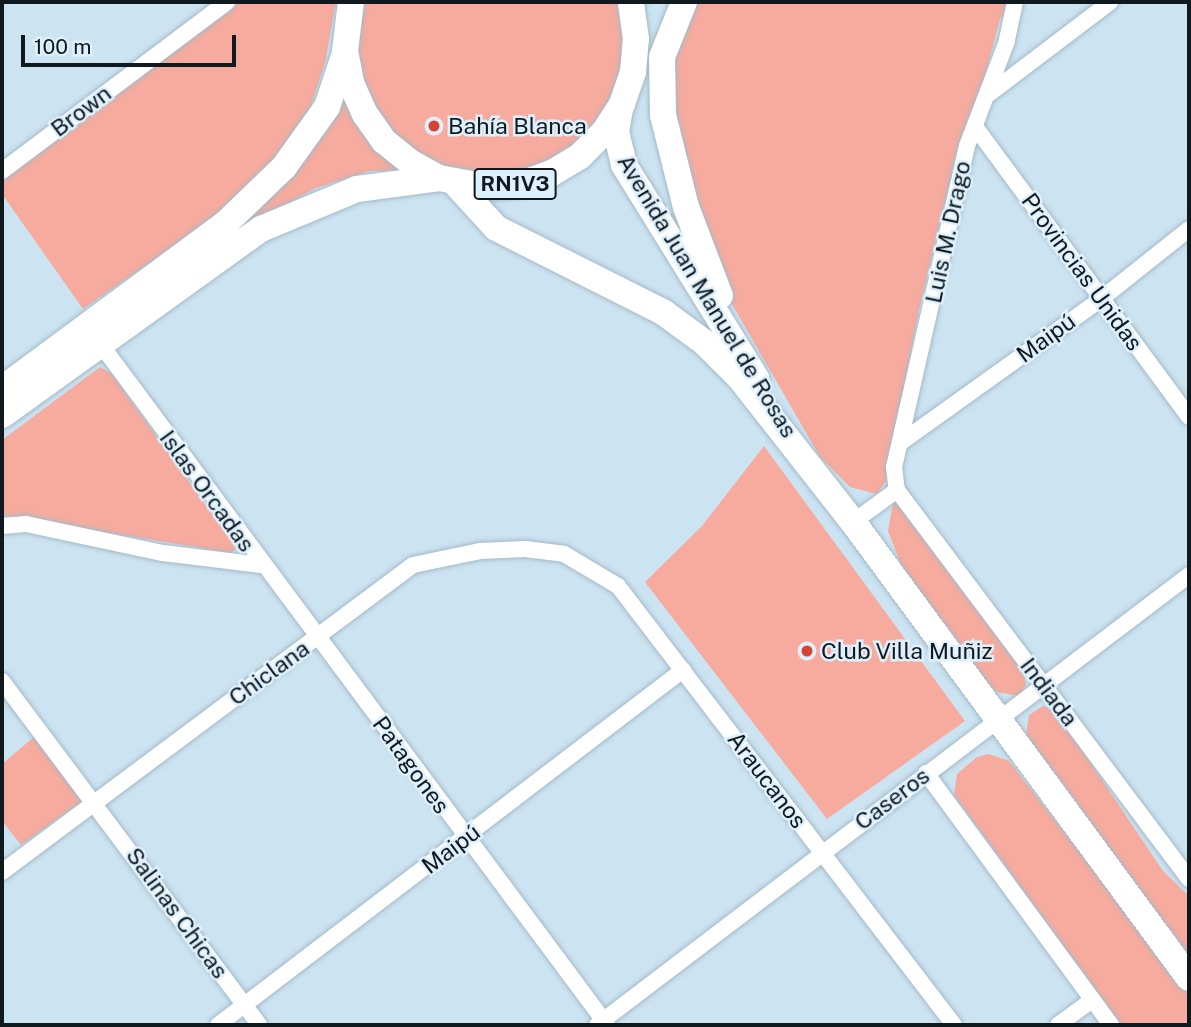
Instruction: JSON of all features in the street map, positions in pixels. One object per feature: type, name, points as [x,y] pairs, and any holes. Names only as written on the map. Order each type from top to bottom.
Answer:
[{"type":"main road","name":"RN1V3","points":[[2,389],[226,223],[285,167],[327,107],[345,51],[351,2]]},
{"type":"main road","name":"RN1V3","points":[[2,415],[237,244],[284,217],[357,189],[447,180],[488,187],[521,184],[552,173],[580,156],[604,132],[622,104],[633,72],[636,39],[631,2]]},
{"type":"main road","points":[[633,72],[649,33],[673,2]]},
{"type":"main road","points":[[684,2],[662,57],[663,115],[694,230],[747,363]]},
{"type":"main road","name":"RN1V3","points":[[345,51],[351,83],[378,132],[410,162],[447,180]]},
{"type":"main road","name":"Avenida Juan Manuel de Rosas","points":[[622,104],[616,132],[624,165],[796,446]]},
{"type":"main road","name":"Avenida Juan Manuel de Rosas","points":[[447,180],[496,229],[635,296],[684,326],[740,377],[853,522],[1189,978]]},
{"type":"street","name":"Brown","points":[[2,171],[227,2]]},
{"type":"street","name":"Luis M. Drago","points":[[894,467],[967,146],[989,94],[1015,2]]},
{"type":"street","points":[[989,94],[1110,2]]},
{"type":"street","name":"Provincias Unidas","points":[[976,128],[1189,417]]},
{"type":"street","name":"Maipú","points":[[900,443],[1101,299],[1189,229]]},
{"type":"street","name":"Islas Orcadas","points":[[99,342],[261,565],[319,637]]},
{"type":"street","name":"Indiada","points":[[894,467],[897,490],[1189,879]]},
{"type":"street","points":[[853,522],[897,490]]},
{"type":"street","points":[[2,526],[26,524],[163,553],[261,565]]},
{"type":"street","name":"Chiclana","points":[[2,872],[413,565],[480,551],[525,549],[564,554]]},
{"type":"street","name":"Araucanos","points":[[564,554],[618,586],[954,1025]]},
{"type":"street","name":"Caseros","points":[[602,1024],[822,851],[1189,575]]},
{"type":"street","name":"Patagones","points":[[319,637],[464,839],[602,1024]]},
{"type":"street","name":"Maipú","points":[[218,1025],[683,670]]},
{"type":"street","name":"Salinas Chicas","points":[[2,681],[95,801],[259,1025]]},
{"type":"street","points":[[926,773],[1111,1025]]},
{"type":"street","points":[[1058,1025],[1092,1000]]},
{"type":"shaded area","points":[[240,2],[336,2],[325,63],[310,109],[279,155],[216,217],[83,309],[2,194],[2,181]]},
{"type":"shaded area","points":[[362,2],[619,2],[624,25],[623,69],[607,110],[579,144],[521,174],[456,174],[397,141],[370,105],[357,62]]},
{"type":"shaded area","points":[[699,2],[1010,2],[1008,13],[1000,19],[981,92],[958,147],[919,310],[886,481],[877,494],[850,487],[820,457],[725,292],[703,242],[668,88],[687,14]]},
{"type":"shaded area","points":[[344,87],[408,171],[370,171],[316,188],[202,251]]},
{"type":"shaded area","points":[[100,367],[112,374],[232,542],[236,549],[231,553],[2,515],[2,440]]},
{"type":"shaded area","name":"Club Villa Muñiz","points":[[764,446],[965,721],[827,819],[645,582],[702,526]]},
{"type":"shaded area","points":[[893,503],[905,507],[1023,670],[1026,684],[1020,696],[997,692],[987,683],[901,565],[888,531]]},
{"type":"shaded area","points":[[1043,706],[1053,709],[1063,722],[1163,871],[1189,896],[1189,960],[1026,735],[1029,715]]},
{"type":"shaded area","points":[[35,736],[84,800],[21,845],[2,821],[2,764]]},
{"type":"shaded area","points":[[989,754],[1009,761],[1189,993],[1189,1025],[1121,1025],[954,795],[957,774],[977,757]]},
{"type":"place","name":"Bahía Blanca","points":[[434,126]]},
{"type":"place","name":"Club Villa Muñiz","points":[[807,651]]}]
